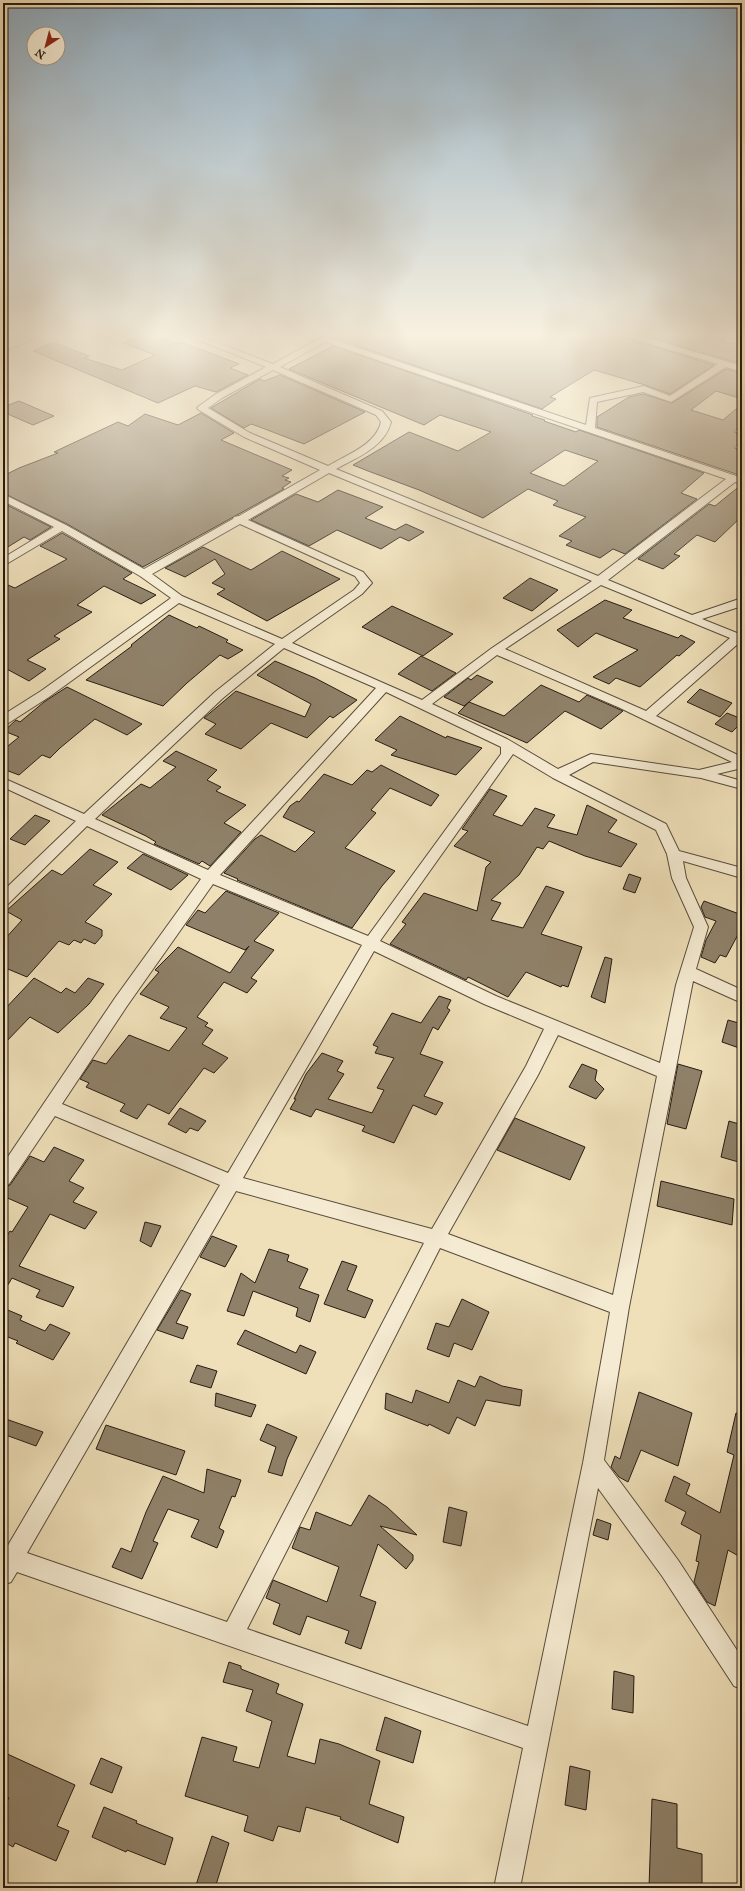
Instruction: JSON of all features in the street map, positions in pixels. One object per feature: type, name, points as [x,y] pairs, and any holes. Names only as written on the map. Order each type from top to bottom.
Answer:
[{"type":"street","points":[[227,423],[247,435],[329,470],[598,582],[693,618],[740,639],[648,716]]},
{"type":"street","points":[[144,574],[238,519],[329,470],[368,447],[384,431],[386,423]]},
{"type":"street","points":[[576,423],[738,480]]},
{"type":"street","points":[[590,423],[590,428]]},
{"type":"street","points":[[423,705],[496,650],[598,582],[738,480]]},
{"type":"street","points":[[3,497],[62,527],[144,574],[178,598],[423,705],[508,746],[558,775],[661,827],[674,854],[679,878],[701,927],[688,972],[666,1073],[620,1307],[593,1463],[508,1888]]},
{"type":"street","points":[[3,900],[85,820],[219,695],[282,644],[362,588],[366,583],[359,574],[238,519]]},
{"type":"street","points":[[3,563],[62,527]]},
{"type":"street","points":[[3,721],[45,694],[178,598]]},
{"type":"street","points":[[693,618],[742,601]]},
{"type":"street","points":[[496,650],[648,716],[742,763]]},
{"type":"street","points":[[3,1179],[121,1002],[210,877],[384,687]]},
{"type":"street","points":[[508,746],[508,750],[504,758],[371,944],[5,1563],[232,1635],[538,1741]]},
{"type":"street","points":[[558,775],[591,758],[700,774],[742,785]]},
{"type":"street","points":[[700,774],[742,763]]},
{"type":"street","points":[[3,782],[210,877],[371,944],[553,1028],[666,1073]]},
{"type":"street","points":[[674,854],[742,873]]},
{"type":"street","points":[[688,972],[742,997]]},
{"type":"street","points":[[232,1635],[436,1238],[532,1070],[553,1028]]},
{"type":"street","points":[[52,1107],[231,1182],[436,1238],[620,1307]]},
{"type":"street","points":[[593,1463],[670,1568],[742,1678]]},
{"type":"building","points":[[115,423],[121,423],[128,426],[132,423],[173,423],[178,425],[181,423],[218,423],[234,433],[221,440],[292,470],[282,476],[289,478],[285,480],[291,482],[282,488],[284,489],[143,567],[67,524],[3,493],[3,476],[19,468],[58,453],[54,452]]},
{"type":"building","points":[[236,423],[344,423],[304,444],[251,424],[244,428]]},
{"type":"building","points":[[465,423],[551,423],[576,432],[579,430],[704,473],[681,493],[697,499],[625,554],[613,549],[600,558],[566,545],[572,541],[559,536],[586,517],[553,505],[558,501],[528,489],[483,518],[419,490],[353,465],[409,432],[458,451],[491,432]],"holes":[[[565,450],[598,461],[564,486],[530,473]]]},
{"type":"building","points":[[597,423],[742,423],[734,432],[742,434],[742,441],[734,448],[742,450],[742,476],[597,427]]},
{"type":"building","points":[[741,485],[742,516],[715,542],[697,535],[674,554],[680,556],[663,569],[638,559],[709,504],[715,506]]},
{"type":"building","points":[[338,490],[383,507],[365,518],[395,530],[406,524],[424,532],[409,541],[400,537],[381,549],[337,530],[309,546],[251,520],[296,494],[318,502]]},
{"type":"building","points":[[3,503],[51,527],[30,540],[24,537],[3,550]]},
{"type":"building","points":[[62,533],[132,573],[123,579],[156,595],[141,604],[104,586],[77,605],[92,612],[54,636],[60,639],[27,660],[46,669],[29,681],[3,667],[3,583],[15,588],[67,559],[40,546]]},
{"type":"building","points":[[203,547],[251,570],[282,551],[340,579],[267,621],[217,594],[225,589],[212,583],[225,574],[215,559],[185,577],[165,568]]},
{"type":"building","points":[[530,578],[558,590],[532,611],[503,598]]},
{"type":"building","points":[[605,600],[632,610],[623,618],[678,638],[681,635],[695,642],[679,656],[677,655],[640,687],[616,678],[609,684],[593,677],[638,650],[596,633],[578,647],[557,630]]},
{"type":"building","points":[[392,606],[453,634],[423,656],[362,627]]},
{"type":"building","points":[[169,615],[197,628],[199,626],[228,640],[226,642],[243,650],[228,659],[220,655],[163,706],[86,680],[132,646],[131,645]]},
{"type":"building","points":[[421,656],[456,673],[432,691],[398,674]]},
{"type":"building","points":[[275,661],[315,678],[357,700],[333,718],[330,716],[307,738],[271,723],[241,749],[205,734],[216,724],[204,718],[236,691],[305,717],[311,704],[257,675]]},
{"type":"building","points":[[477,675],[493,682],[464,706],[444,697],[468,678],[471,680]]},
{"type":"building","points":[[541,685],[579,702],[587,695],[623,711],[601,729],[565,711],[527,743],[458,713],[469,702],[504,716]]},
{"type":"building","points":[[67,687],[142,724],[127,735],[95,719],[50,758],[42,755],[19,775],[3,769],[3,750],[19,737],[4,731],[16,720],[20,722],[44,702]]},
{"type":"building","points":[[700,689],[732,703],[720,717],[687,702]]},
{"type":"building","points":[[727,713],[742,719],[742,722],[732,732],[715,724]]},
{"type":"building","points":[[400,716],[446,738],[447,736],[482,748],[456,775],[391,755],[397,750],[375,740]]},
{"type":"building","points":[[176,751],[217,770],[207,780],[221,787],[216,791],[246,805],[224,823],[241,832],[210,866],[202,861],[199,864],[154,844],[156,842],[146,836],[102,815],[141,784],[150,788],[176,767],[163,761]]},
{"type":"building","points":[[381,765],[439,795],[431,806],[390,788],[371,810],[376,813],[345,848],[395,871],[382,886],[352,928],[237,880],[238,879],[224,873],[255,839],[261,835],[295,852],[315,832],[283,817],[290,806],[297,801],[299,802],[324,774],[352,785],[367,770],[372,772]]},
{"type":"building","points":[[490,789],[507,796],[493,815],[522,826],[535,808],[555,815],[547,827],[577,835],[587,805],[617,820],[608,832],[637,844],[621,867],[585,856],[549,841],[543,849],[537,847],[519,875],[491,900],[501,903],[491,920],[523,928],[546,886],[564,892],[541,934],[582,947],[568,987],[562,985],[561,987],[526,972],[508,997],[468,977],[466,980],[390,944],[406,924],[402,922],[424,893],[477,911],[486,867],[491,862],[454,846],[468,831],[462,829]]},
{"type":"building","points":[[35,815],[50,821],[25,845],[10,839]]},
{"type":"building","points":[[90,849],[118,862],[93,885],[112,894],[85,922],[102,930],[102,936],[95,944],[84,939],[81,943],[74,940],[69,945],[59,941],[27,977],[3,967],[3,941],[22,920],[6,911],[52,870],[62,875]]},
{"type":"building","points":[[143,854],[188,875],[171,890],[127,868]]},
{"type":"building","points":[[629,874],[641,878],[635,893],[623,889]]},
{"type":"building","points":[[226,891],[279,913],[254,941],[274,950],[251,978],[257,981],[247,993],[224,982],[197,1017],[208,1023],[205,1026],[213,1030],[202,1044],[228,1058],[214,1073],[204,1068],[169,1114],[148,1104],[137,1119],[120,1111],[125,1104],[86,1087],[89,1083],[80,1079],[93,1060],[106,1064],[129,1035],[169,1051],[187,1028],[160,1018],[169,1007],[140,994],[159,972],[155,970],[178,947],[230,973],[249,946],[245,950],[186,925],[198,910],[205,913]]},
{"type":"building","points":[[704,901],[742,915],[742,927],[726,957],[720,955],[715,963],[701,957],[706,940],[716,921],[705,917],[701,907]]},
{"type":"building","points":[[605,957],[612,959],[605,1003],[591,997]]},
{"type":"building","points":[[34,978],[61,993],[66,988],[75,993],[88,978],[104,984],[89,1004],[58,1033],[30,1017],[3,1045],[3,1011]]},
{"type":"building","points":[[439,996],[451,1000],[447,1008],[450,1010],[438,1030],[433,1027],[420,1054],[443,1062],[424,1096],[443,1103],[436,1115],[413,1105],[394,1143],[362,1131],[365,1126],[316,1109],[311,1117],[290,1109],[296,1099],[294,1099],[306,1074],[322,1053],[343,1061],[337,1071],[344,1074],[328,1099],[372,1113],[384,1090],[377,1088],[394,1058],[375,1053],[378,1047],[373,1045],[392,1013],[421,1023]]},
{"type":"building","points":[[728,1020],[742,1024],[742,1049],[722,1042]]},
{"type":"building","points":[[582,1064],[597,1070],[595,1080],[604,1089],[596,1099],[569,1087]]},
{"type":"building","points":[[678,1064],[702,1071],[686,1129],[667,1124]]},
{"type":"building","points":[[180,1108],[206,1121],[198,1131],[190,1128],[186,1133],[168,1124]]},
{"type":"building","points":[[515,1118],[585,1147],[570,1180],[497,1150]]},
{"type":"building","points":[[729,1121],[742,1125],[742,1163],[721,1157]]},
{"type":"building","points":[[54,1147],[84,1160],[69,1181],[84,1188],[73,1202],[97,1212],[85,1229],[50,1214],[19,1266],[74,1287],[63,1307],[36,1297],[40,1290],[12,1278],[3,1293],[3,1242],[10,1231],[12,1232],[28,1207],[3,1196],[3,1188],[10,1185],[30,1156],[44,1162]]},
{"type":"building","points":[[661,1181],[734,1199],[732,1225],[657,1206]]},
{"type":"building","points":[[145,1222],[161,1226],[151,1247],[140,1241]]},
{"type":"building","points":[[212,1236],[237,1246],[225,1267],[200,1257]]},
{"type":"building","points":[[269,1249],[289,1255],[287,1261],[308,1269],[299,1288],[319,1295],[310,1322],[296,1316],[298,1308],[253,1291],[244,1316],[227,1311],[241,1273],[255,1283]]},
{"type":"building","points":[[342,1261],[357,1266],[347,1290],[373,1300],[365,1318],[324,1304]]},
{"type":"building","points":[[181,1290],[191,1294],[176,1323],[188,1327],[183,1339],[157,1330]]},
{"type":"building","points":[[462,1299],[489,1312],[472,1350],[454,1343],[449,1357],[427,1349],[436,1323],[449,1327]]},
{"type":"building","points":[[3,1308],[22,1316],[20,1320],[45,1331],[50,1324],[70,1333],[53,1360],[16,1343],[18,1341],[3,1335]]},
{"type":"building","points":[[245,1330],[296,1353],[300,1345],[316,1352],[306,1374],[237,1344]]},
{"type":"building","points":[[197,1365],[217,1371],[211,1388],[190,1382]]},
{"type":"building","points":[[480,1376],[502,1386],[522,1390],[520,1406],[486,1400],[475,1426],[457,1417],[449,1434],[429,1424],[428,1426],[385,1409],[386,1393],[412,1403],[416,1390],[449,1403],[458,1380],[475,1387]]},
{"type":"building","points":[[639,1392],[692,1413],[678,1466],[641,1450],[628,1482],[619,1477],[611,1467],[615,1456],[620,1459]]},
{"type":"building","points":[[216,1393],[256,1405],[251,1417],[215,1406]]},
{"type":"building","points":[[736,1413],[742,1414],[742,1558],[728,1550],[715,1606],[707,1602],[694,1582],[699,1562],[696,1561],[701,1535],[681,1524],[686,1512],[665,1501],[674,1476],[690,1484],[686,1494],[720,1513],[734,1455],[727,1452]]},
{"type":"building","points":[[3,1418],[43,1432],[36,1446],[3,1434]]},
{"type":"building","points":[[267,1424],[297,1437],[287,1459],[282,1476],[268,1472],[276,1447],[260,1440]]},
{"type":"building","points":[[106,1425],[185,1451],[176,1475],[96,1449]]},
{"type":"building","points":[[207,1469],[241,1480],[235,1497],[232,1496],[219,1528],[224,1531],[217,1548],[191,1537],[199,1520],[168,1509],[153,1541],[158,1543],[142,1579],[112,1567],[121,1548],[131,1552],[146,1512],[163,1476],[204,1493]]},
{"type":"building","points":[[369,1495],[387,1507],[417,1535],[380,1526],[413,1555],[413,1560],[406,1569],[378,1544],[360,1596],[376,1602],[361,1649],[345,1643],[349,1631],[307,1616],[300,1635],[273,1624],[280,1604],[266,1598],[273,1580],[327,1602],[339,1567],[292,1548],[300,1527],[310,1530],[316,1512],[351,1526]]},
{"type":"building","points":[[449,1507],[467,1512],[461,1546],[443,1542]]},
{"type":"building","points":[[597,1519],[611,1524],[608,1540],[593,1535]]},
{"type":"building","points":[[229,1662],[241,1666],[241,1669],[279,1684],[276,1693],[303,1704],[287,1756],[315,1764],[320,1739],[339,1744],[380,1761],[369,1804],[404,1817],[398,1843],[340,1819],[341,1817],[306,1807],[300,1832],[278,1826],[273,1841],[244,1831],[248,1816],[185,1796],[202,1737],[237,1747],[233,1761],[259,1768],[272,1721],[246,1711],[253,1690],[223,1682]]},
{"type":"building","points":[[614,1671],[634,1676],[633,1713],[612,1709]]},
{"type":"building","points":[[385,1717],[421,1731],[413,1763],[376,1750]]},
{"type":"building","points":[[3,1752],[75,1785],[57,1826],[69,1831],[56,1861],[15,1843],[13,1847],[3,1841],[3,1808],[9,1798],[3,1795]]},
{"type":"building","points":[[101,1758],[122,1767],[112,1793],[90,1784]]},
{"type":"building","points":[[570,1766],[590,1771],[586,1810],[565,1805]]},
{"type":"building","points":[[652,1799],[677,1804],[677,1848],[702,1854],[702,1888],[649,1888]]},
{"type":"building","points":[[104,1807],[137,1821],[136,1823],[173,1838],[165,1865],[127,1850],[126,1852],[92,1837]]},
{"type":"building","points":[[212,1836],[229,1843],[215,1888],[195,1888]]}]
